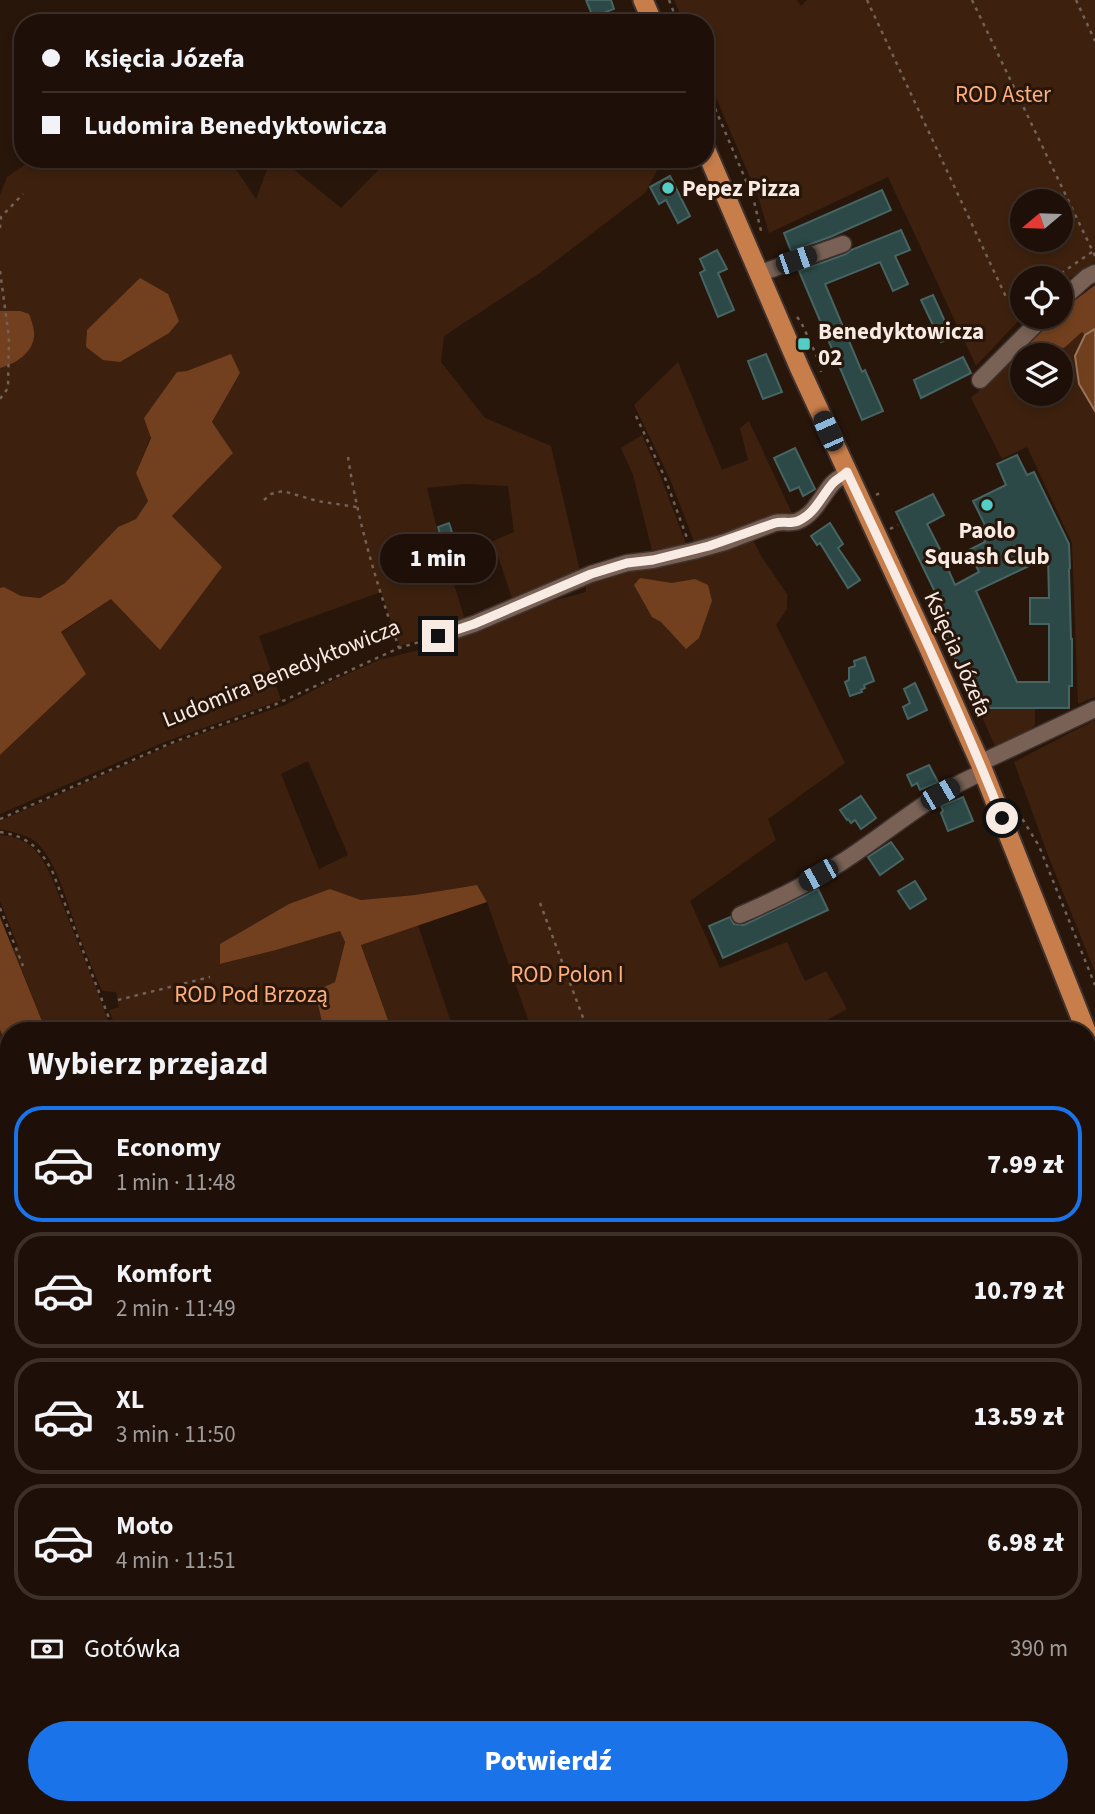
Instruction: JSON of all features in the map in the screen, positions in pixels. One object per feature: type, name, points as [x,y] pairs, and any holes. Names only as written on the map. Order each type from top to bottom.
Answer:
[{"type":"main road","name":"Księcia Józefa","points":[[713,168],[758,274],[982,768],[1082,1022]]},
{"type":"street","points":[[758,274],[843,244]]},
{"type":"street","points":[[1073,291],[1095,273]]},
{"type":"street","points":[[980,380],[1031,329]]},
{"type":"street","name":"Ludomira Benedyktowicza","points":[[438,636],[474,624],[591,574],[627,563],[693,551],[775,523],[796,522],[822,500],[835,481],[847,472]]},
{"type":"street","points":[[740,915],[775,900],[841,863],[982,768],[1095,709]]},
{"type":"path","points":[[867,0],[1006,297],[1010,298]]},
{"type":"path","points":[[972,0],[1095,257]]},
{"type":"path","points":[[1076,0],[1095,41]]},
{"type":"path","points":[[714,106],[753,197],[764,244]]},
{"type":"path","points":[[0,228],[1,217],[23,194]]},
{"type":"path","points":[[1072,266],[1094,251]]},
{"type":"path","points":[[0,271],[9,338],[8,388],[0,399]]},
{"type":"path","points":[[795,314],[819,361],[824,381]]},
{"type":"path","points":[[636,416],[665,478],[693,551]]},
{"type":"path","points":[[348,457],[367,551],[399,648]]},
{"type":"path","points":[[264,500],[283,491],[317,501],[357,507]]},
{"type":"path","points":[[894,527],[898,525]]},
{"type":"path","name":"Ludomira Benedyktowicza","points":[[0,819],[171,743],[274,705],[399,648],[438,636]]},
{"type":"path","points":[[1014,805],[1039,846],[1095,985]]},
{"type":"path","points":[[0,832],[21,838],[38,850],[53,873],[111,1022]]},
{"type":"path","points":[[540,903],[585,1022]]},
{"type":"path","points":[[0,908],[23,966]]},
{"type":"path","points":[[117,1000],[210,977]]},
{"type":"green space","name":"ROD Aster","points":[[674,0],[797,0],[801,6],[807,0],[1095,0],[1095,262],[1073,276],[1073,266],[1010,266],[1011,329],[976,366],[888,177],[769,233],[758,196],[714,93],[714,14],[680,14]]},
{"type":"green space","points":[[20,168],[235,168],[256,199],[268,168],[292,168],[341,208],[380,168],[658,168],[645,193],[540,273],[444,336],[441,362],[485,418],[551,446],[580,571],[512,598],[493,541],[514,532],[508,486],[465,484],[427,488],[465,624],[400,646],[381,592],[259,636],[281,700],[162,743],[0,814],[0,755],[86,674],[61,633],[111,599],[221,567],[172,516],[233,453],[212,422],[240,373],[177,372],[136,473],[148,501],[136,519],[118,527],[65,583],[40,598],[21,596],[4,587],[0,588],[0,368],[11,365],[20,311],[0,311],[0,195],[7,177]]},
{"type":"green space","points":[[1082,332],[1085,335],[1075,356],[1080,384],[1095,411],[1095,697],[1078,704],[1072,543],[1027,447],[1002,459],[971,398],[1010,363],[1010,406],[1073,406],[1073,343],[1070,343]]},
{"type":"green space","points":[[678,362],[722,470],[748,460],[740,428],[749,421],[795,520],[695,544],[670,479],[634,405]]},
{"type":"green space","points":[[642,435],[686,544],[652,550],[633,475],[621,448]]},
{"type":"green space","points":[[751,536],[787,594],[787,609],[776,625],[845,763],[768,819],[776,840],[690,901],[720,968],[787,942],[805,981],[826,971],[847,1009],[823,1022],[529,1022],[487,902],[477,885],[361,900],[330,889],[221,964],[340,931],[345,941],[335,982],[315,991],[322,1022],[114,1022],[109,1010],[119,1007],[116,992],[102,991],[51,862],[32,839],[0,829],[0,821],[175,743],[285,705],[379,660],[427,648],[526,608],[586,592],[586,583]],"holes":[[[308,761],[348,855],[319,869],[281,774]]]},
{"type":"green space","points":[[978,708],[1035,709],[1035,725],[1016,738],[995,746]]},
{"type":"green space","points":[[1095,720],[1095,972],[1014,762]]},
{"type":"green space","points":[[0,835],[19,839],[32,847],[47,867],[108,1022],[42,1022],[14,950],[18,946],[0,901]]},
{"type":"green space","points":[[418,925],[451,1022],[389,1022],[361,944]]},
{"type":"shaded area","points":[[140,278],[168,294],[179,321],[169,333],[120,362],[103,360],[86,347],[87,330]]},
{"type":"shaded area","points":[[1095,285],[1095,329],[1085,335],[1082,332],[1070,343],[1030,343],[1042,329],[1073,329],[1073,302]]},
{"type":"shaded area","points":[[0,311],[29,314],[34,338],[24,356],[0,368]]},
{"type":"shaded area","points":[[1095,329],[1095,411],[1079,384],[1075,356],[1085,335]]},
{"type":"shaded area","points":[[231,354],[240,373],[212,422],[233,453],[172,516],[222,567],[160,650],[111,599],[61,632],[86,674],[0,755],[0,588],[4,587],[21,596],[40,598],[65,583],[118,527],[136,519],[148,501],[136,473],[151,438],[144,418],[177,372],[187,371]]},
{"type":"shaded area","points":[[640,578],[672,583],[695,579],[708,585],[712,601],[699,638],[686,649],[661,622],[652,617],[634,585]]},
{"type":"shaded area","points":[[477,885],[487,902],[361,945],[389,1022],[322,1022],[315,991],[335,982],[345,942],[340,931],[220,964],[220,944],[289,904],[330,889],[361,900]]},
{"type":"shaded area","points":[[0,917],[42,1022],[0,1022]]},
{"type":"building","points":[[586,0],[611,0],[614,9],[592,14]]},
{"type":"building","points":[[670,176],[690,216],[678,223],[666,200],[659,204],[650,187]]},
{"type":"building","points":[[882,190],[891,210],[791,251],[784,233]]},
{"type":"building","points":[[901,230],[910,250],[895,256],[908,284],[893,291],[880,262],[825,284],[862,372],[865,370],[883,411],[862,420],[799,271]]},
{"type":"building","points":[[717,250],[727,269],[718,273],[734,310],[718,317],[700,273],[705,270],[700,259]]},
{"type":"building","points":[[933,295],[952,337],[941,342],[921,300]]},
{"type":"building","points":[[766,354],[782,392],[763,399],[748,361]]},
{"type":"building","points":[[963,357],[971,373],[921,398],[914,380]]},
{"type":"building","points":[[795,448],[815,489],[803,496],[799,487],[790,491],[774,458]]},
{"type":"building","points":[[1017,455],[1027,475],[1034,472],[1069,544],[1072,686],[1069,686],[1069,708],[977,708],[928,597],[936,594],[896,512],[933,494],[944,515],[927,524],[955,585],[979,572],[969,550],[985,542],[979,528],[985,525],[973,501],[1006,485],[997,464]],"holes":[[[1048,557],[1049,598],[1030,598],[1030,624],[1049,624],[1049,682],[1017,682],[976,591]]]},
{"type":"building","points":[[449,523],[460,557],[448,560],[438,527]]},
{"type":"building","points":[[830,523],[843,544],[838,548],[860,580],[848,588],[820,543],[817,545],[811,536]]},
{"type":"building","points":[[865,657],[874,681],[864,685],[862,692],[850,696],[845,682],[849,680],[849,668],[855,666],[854,661]]},
{"type":"building","points":[[915,683],[927,710],[908,719],[903,707],[910,703],[904,689]]},
{"type":"building","points":[[929,765],[938,782],[920,790],[917,783],[912,786],[907,775]]},
{"type":"building","points":[[861,796],[876,818],[861,829],[855,820],[851,823],[847,820],[840,810]]},
{"type":"building","points":[[963,797],[973,821],[948,831],[941,806]]},
{"type":"building","points":[[891,842],[903,859],[880,875],[868,857]]},
{"type":"building","points":[[915,881],[926,899],[910,909],[898,891]]},
{"type":"building","points":[[818,889],[828,910],[723,958],[709,926],[730,917],[734,924],[744,925]]},
{"type":"place","name":"Pepez Pizza","points":[[668,188]]},
{"type":"place","name":"Benedyktowicza 02","points":[[804,344]]},
{"type":"place","name":"Paolo Squash Club","points":[[987,505]]},
{"type":"route","points":[[438,636],[474,624],[591,574],[627,563],[653,560],[725,542],[775,523],[796,522],[810,512],[835,481],[847,472],[936,664],[1002,818]]},
{"type":"park label","name":"ROD Polon I","points":[[567,974]]},
{"type":"park label","name":"ROD Pod Brzozą","points":[[251,994]]}]
